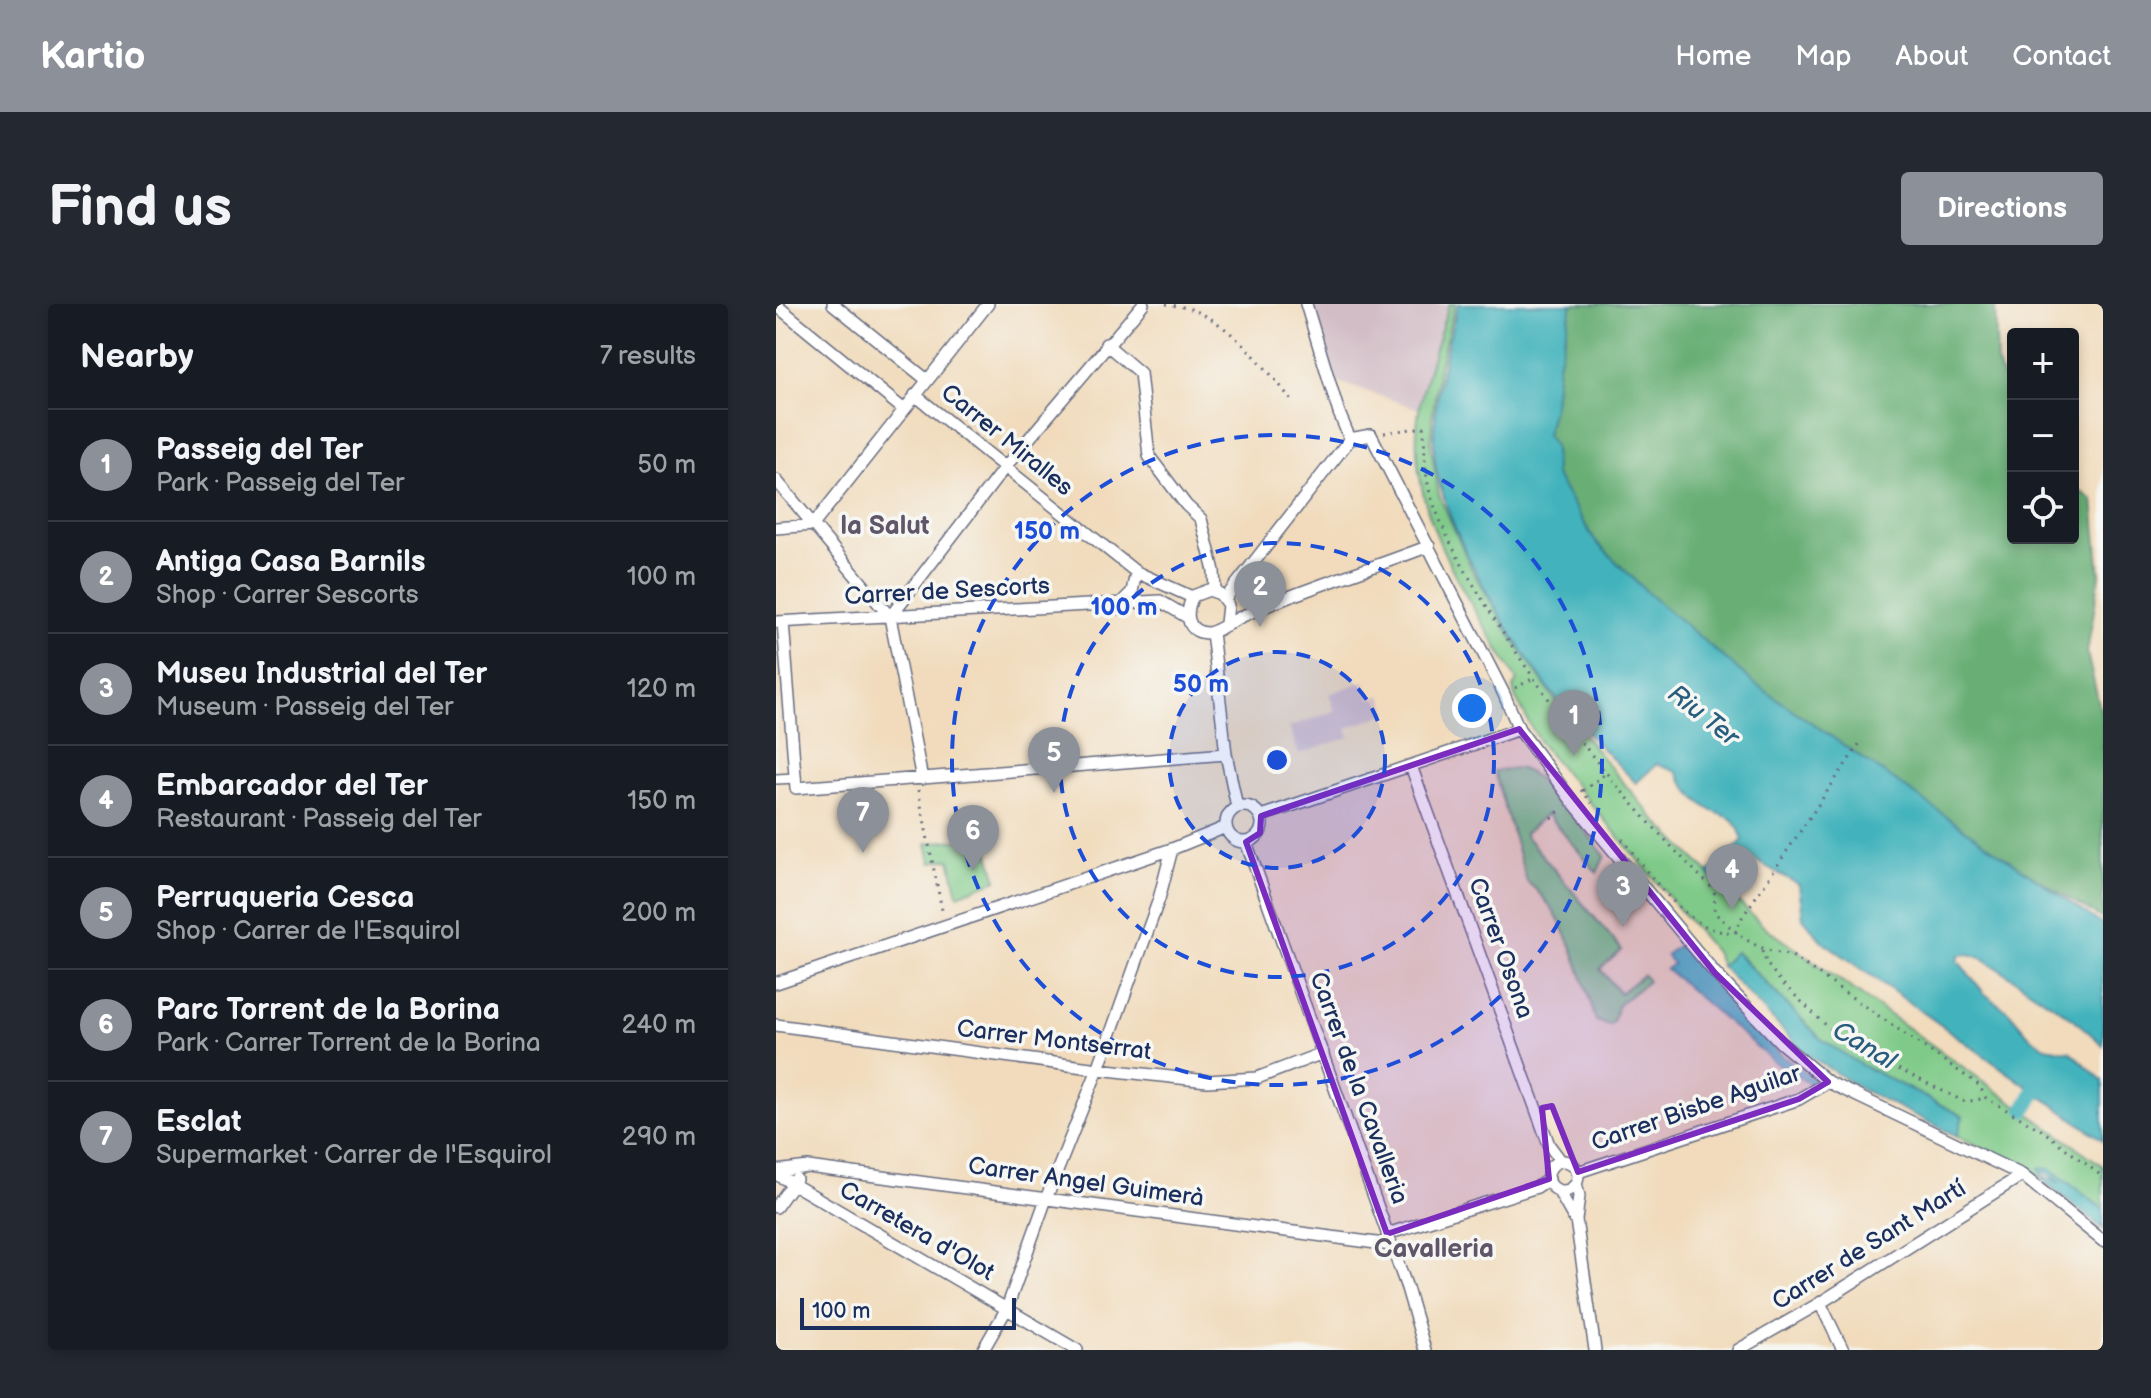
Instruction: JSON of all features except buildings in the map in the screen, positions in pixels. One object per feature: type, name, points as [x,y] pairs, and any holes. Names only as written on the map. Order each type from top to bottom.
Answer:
[{"type":"street","name":"Carrer Miralles","points":[[833,304],[927,380]]},
{"type":"street","points":[[776,528],[813,525],[988,304]]},
{"type":"street","points":[[890,617],[1005,467],[1143,304]]},
{"type":"street","points":[[1306,304],[1339,413],[1350,439]]},
{"type":"street","name":"Carrer Miralles","points":[[776,305],[903,409]]},
{"type":"street","points":[[1106,344],[1140,373],[1149,456],[1186,505],[1201,519],[1220,595],[1229,611],[1226,623]]},
{"type":"street","name":"Carrer Miralles","points":[[915,395],[1136,572],[1192,597]]},
{"type":"street","points":[[1220,595],[1350,439],[1371,435],[1519,729],[1572,801],[1715,973],[1781,1043],[1828,1082],[2022,1175],[2103,1241]]},
{"type":"street","points":[[776,480],[890,617],[922,779]]},
{"type":"street","points":[[1220,595],[1202,591],[1192,597],[1187,617],[1196,629],[1204,633],[1212,632],[1286,597],[1429,546]]},
{"type":"street","points":[[1120,603],[1132,592],[1136,572]]},
{"type":"street","name":"Carrer de Sescorts","points":[[779,622],[1160,601],[1187,617]]},
{"type":"street","points":[[779,622],[796,783]]},
{"type":"street","points":[[1212,632],[1226,754],[1237,807]]},
{"type":"street","points":[[1261,816],[1519,729]]},
{"type":"street","points":[[776,779],[796,783],[922,779],[1226,754]]},
{"type":"street","name":"Carrer Osona","points":[[1411,766],[1549,1145],[1561,1161]]},
{"type":"street","points":[[1237,807],[1254,808],[1261,816],[1260,833],[1246,842],[1231,837],[1226,827],[1227,817],[1237,807]]},
{"type":"street","points":[[776,983],[1172,849],[1226,827]]},
{"type":"street","name":"Carrer de la Cavalleria","points":[[1246,842],[1389,1240],[1425,1350]]},
{"type":"street","points":[[983,1350],[1007,1308],[1098,1069],[1159,899],[1172,849]]},
{"type":"street","name":"Carrer Montserrat","points":[[776,1025],[1207,1081],[1257,1078],[1323,1053]]},
{"type":"street","name":"Carrer Bisbe Aguilar","points":[[1577,1178],[1799,1099],[1828,1082]]},
{"type":"street","name":"Carrer Osona","points":[[1549,1145],[1549,1174]]},
{"type":"street","points":[[1389,1240],[1537,1187],[1561,1161],[1572,1164],[1577,1178],[1579,1196],[1576,1220],[1595,1350]]},
{"type":"street","points":[[776,1207],[791,1183],[808,1167]]},
{"type":"street","name":"Carrer Angel Guimerà","points":[[776,1173],[808,1167],[1389,1240]]},
{"type":"street","name":"Carretera d'Olot","points":[[776,1173],[1077,1350]]},
{"type":"street","points":[[1549,1174],[1576,1220]]},
{"type":"street","name":"Carrer de Sant Martí","points":[[1738,1350],[1820,1303],[2022,1175]]},
{"type":"street","points":[[1558,1190],[1568,1190],[1577,1178]]},
{"type":"street","points":[[1820,1303],[1843,1350]]},
{"type":"path","points":[[1166,304],[1195,310],[1217,322],[1278,382],[1292,401]]},
{"type":"path","points":[[1371,435],[1424,427],[1427,480],[1432,500],[1473,582],[1532,679],[1605,774],[1712,888],[1715,894],[1714,912],[1762,950],[1792,956],[1979,1085],[1986,1098],[2043,1131],[2103,1177]]},
{"type":"path","points":[[1516,692],[1522,683],[1532,679]]},
{"type":"path","points":[[1736,932],[1741,919],[1862,740]]},
{"type":"path","points":[[1582,792],[1605,774]]},
{"type":"path","points":[[922,779],[917,792],[945,926]]},
{"type":"path","points":[[1573,780],[1597,809]]},
{"type":"path","points":[[1551,818],[1564,807]]},
{"type":"path","points":[[1616,832],[1690,919],[1721,934],[1736,932]]},
{"type":"path","points":[[1762,950],[1767,964],[1781,982],[1832,1031],[1882,1061],[1965,1102],[1986,1098]]},
{"type":"highlighted area","points":[[1519,729],[1715,973],[1828,1082],[1799,1099],[1578,1172],[1552,1106],[1542,1108],[1549,1179],[1387,1234],[1246,842],[1260,833],[1261,816]]},
{"type":"shaded area","points":[[1312,304],[1449,304],[1419,409],[1333,380]]},
{"type":"shaded area","points":[[1365,681],[1371,699],[1382,695],[1388,713],[1347,728],[1350,737],[1299,754],[1289,727],[1335,711],[1329,694]]},
{"type":"green space","points":[[1449,304],[1455,304],[1439,367],[1432,418],[1431,448],[1439,495],[1472,570],[1513,639],[1558,705],[1655,820],[1762,925],[2103,1166],[2103,1209],[2050,1169],[2039,1169],[2045,1182],[2023,1167],[1957,1136],[1963,1116],[1861,1065],[1821,1039],[1736,952],[1721,966],[1715,952],[1540,743],[1515,697],[1513,689],[1517,680],[1444,552],[1430,518],[1421,483],[1417,447],[1419,410]]},
{"type":"green space","points":[[1572,304],[1995,304],[1997,362],[2007,388],[2007,544],[2079,544],[2079,490],[2093,500],[2100,575],[2087,653],[2103,721],[2103,919],[2015,865],[1754,683],[1651,596],[1595,541],[1555,475],[1554,446],[1546,435],[1554,403],[1558,364]]},
{"type":"green space","points":[[1517,768],[1541,781],[1553,792],[1605,856],[1597,873],[1547,814],[1524,834],[1622,950],[1600,969],[1620,993],[1643,975],[1648,981],[1618,1005],[1613,1022],[1609,1025],[1596,1021],[1562,927],[1552,909],[1527,882],[1494,771]]},
{"type":"green space","points":[[984,837],[997,880],[958,895],[950,859],[931,862],[927,843]]},
{"type":"water","name":"Riu Ter","points":[[1458,304],[1572,304],[1546,435],[1554,446],[1555,475],[1595,541],[1651,596],[1754,683],[2103,925],[2103,1045],[2075,1020],[1984,959],[1970,954],[1960,955],[1958,961],[1985,994],[2009,1012],[2031,1038],[2046,1047],[2071,1052],[2103,1081],[2103,1140],[1821,940],[1803,918],[1799,885],[1753,859],[1738,863],[1717,883],[1708,874],[1743,840],[1735,823],[1702,803],[1677,772],[1657,764],[1636,783],[1560,703],[1521,649],[1481,582],[1448,511],[1438,478],[1434,448],[1438,393]]},
{"type":"water","points":[[1678,945],[1780,1054],[1816,1080],[1813,1086],[1774,1062],[1666,969],[1673,964],[1666,955]]},
{"type":"water","points":[[1735,952],[1821,1039],[1861,1065],[1963,1116],[1957,1136],[1861,1089],[1805,1053],[1721,966]]},
{"type":"water","points":[[2039,1168],[2050,1169],[2103,1209],[2103,1229],[2045,1182],[2041,1175],[2060,1183],[2047,1173],[2041,1173]]},
{"type":"waterway","points":[[2025,1109],[2035,1091],[2040,1071]]},
{"type":"place","name":"Antiga Casa Barnils","points":[[1260,627]]},
{"type":"place","name":"Passeig del Ter","points":[[1574,756]]},
{"type":"place","name":"Perruqueria Cesca","points":[[1054,793]]},
{"type":"place","name":"Esclat","points":[[863,853]]},
{"type":"place","name":"Parc Torrent de la Borina","points":[[973,871]]},
{"type":"place","name":"Embarcador del Ter","points":[[1732,910]]},
{"type":"place","name":"Museu Industrial del Ter","points":[[1623,927]]},
{"type":"district","name":"la Salut","points":[[885,526]]},
{"type":"district","name":"Cavalleria","points":[[1434,1249]]},
{"type":"water label","name":"Canal","points":[[1864,1046]]}]
